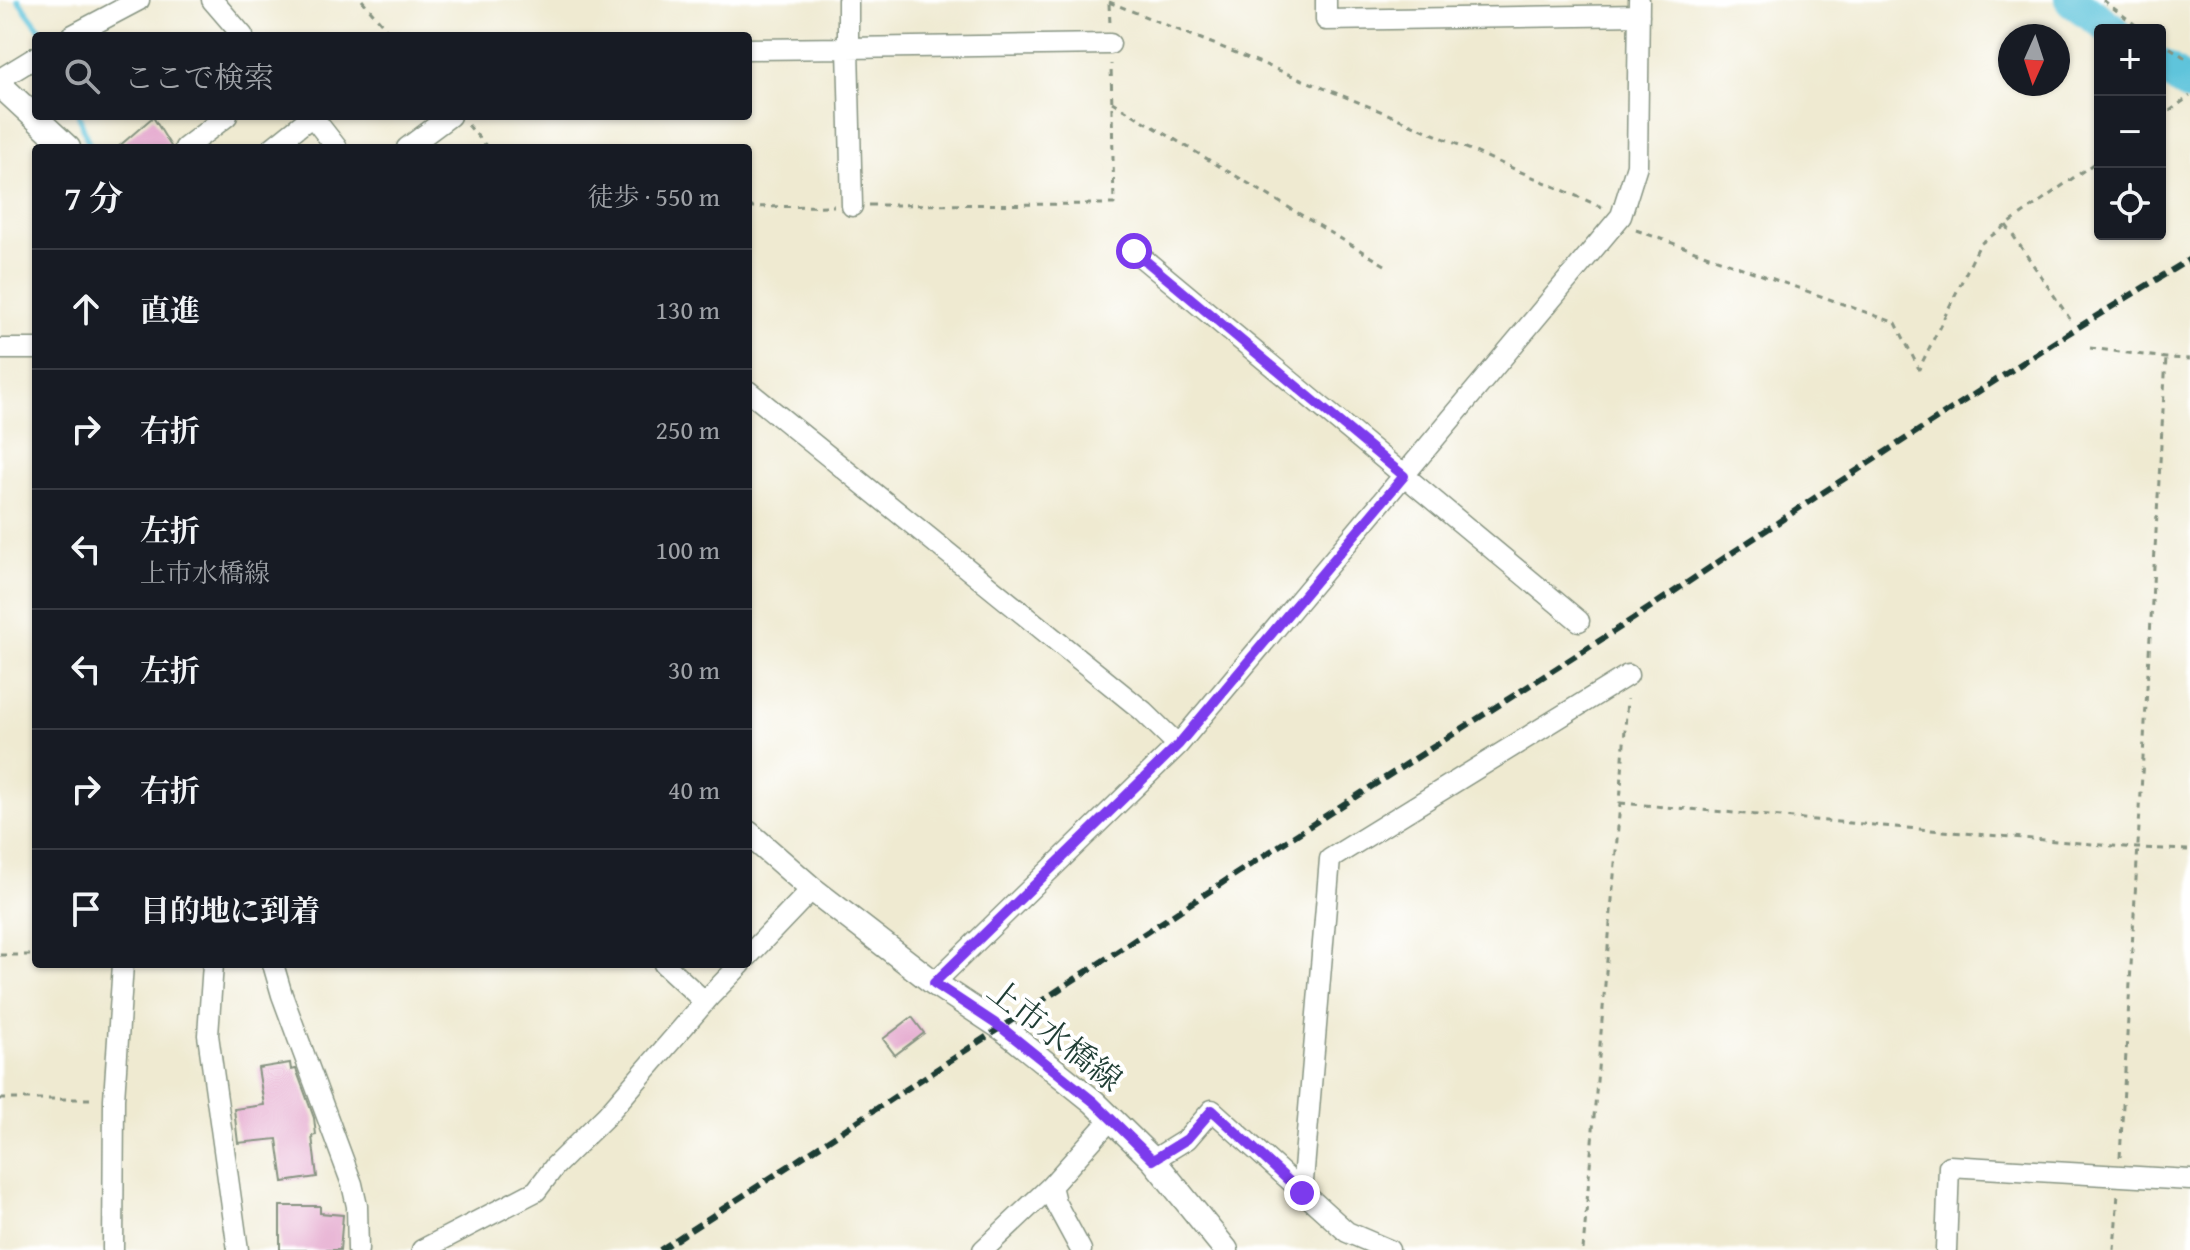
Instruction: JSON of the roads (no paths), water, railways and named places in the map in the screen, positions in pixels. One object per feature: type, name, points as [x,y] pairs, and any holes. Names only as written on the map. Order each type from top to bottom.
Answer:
[{"type":"main road","points":[[0,85],[32,115]]},
{"type":"main road","points":[[38,120],[64,144]]},
{"type":"main road","name":"上市水橋線","points":[[752,836],[812,889],[934,983],[1002,1028],[1094,1102],[1153,1160],[1226,1250]]},
{"type":"street","points":[[92,0],[99,20]]},
{"type":"street","points":[[78,32],[139,0]]},
{"type":"street","points":[[212,0],[240,32]]},
{"type":"street","points":[[848,0],[852,206]]},
{"type":"street","points":[[934,983],[1178,745],[1621,216],[1637,165],[1639,8],[1326,20],[1326,0]]},
{"type":"street","points":[[752,49],[1110,44]]},
{"type":"street","points":[[0,79],[32,59]]},
{"type":"street","points":[[190,144],[222,120]]},
{"type":"street","points":[[277,144],[307,120]]},
{"type":"street","points":[[315,120],[334,144]]},
{"type":"street","points":[[412,144],[445,120]]},
{"type":"street","points":[[1134,251],[1579,621]]},
{"type":"street","points":[[0,349],[32,349]]},
{"type":"street","points":[[752,394],[1143,711],[1178,745]]},
{"type":"street","points":[[1302,1193],[1330,859],[1628,675]]},
{"type":"street","points":[[752,952],[812,889]]},
{"type":"street","points":[[113,1250],[114,1099],[123,968]]},
{"type":"street","points":[[213,968],[208,1035],[238,1250]]},
{"type":"street","points":[[274,968],[352,1184],[357,1206],[358,1250]]},
{"type":"street","points":[[668,968],[705,1002]]},
{"type":"street","points":[[422,1250],[536,1191],[555,1166],[606,1116],[737,968]]},
{"type":"street","points":[[1153,1160],[1187,1139],[1212,1110],[1347,1232],[1389,1250]]},
{"type":"street","points":[[983,1250],[1051,1186],[1111,1119]]},
{"type":"street","points":[[1946,1250],[1949,1166],[2190,1180]]},
{"type":"street","points":[[1051,1186],[1055,1202],[1081,1250]]},
{"type":"waterway","points":[[18,0],[42,32]]},
{"type":"waterway","points":[[2072,0],[2105,24]]},
{"type":"waterway","points":[[2166,69],[2190,86]]},
{"type":"waterway","points":[[80,120],[90,144]]},
{"type":"railway","points":[[660,1250],[2064,336],[2190,259]]}]
